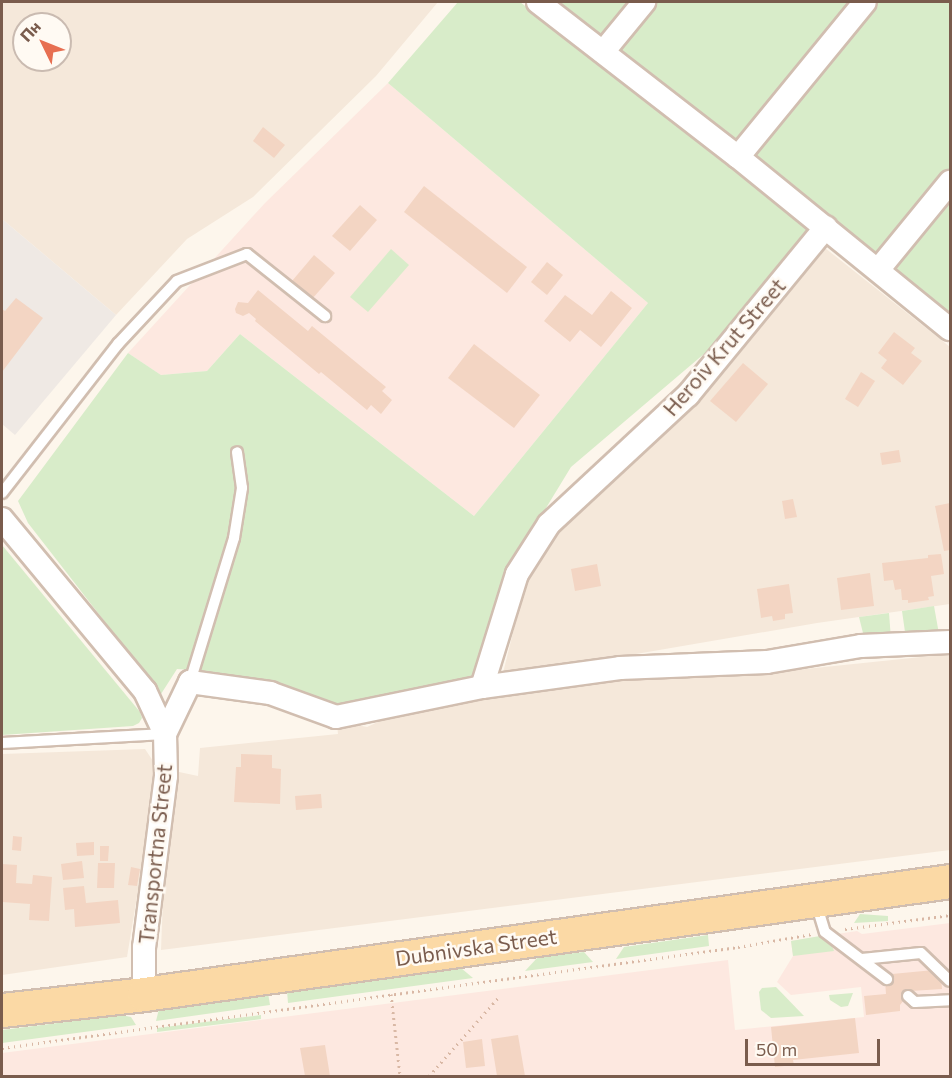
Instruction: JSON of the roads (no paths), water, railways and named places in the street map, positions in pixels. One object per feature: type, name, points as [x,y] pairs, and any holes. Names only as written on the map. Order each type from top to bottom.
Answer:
[{"type":"main road","name":"Dubnivska Street","points":[[2,1010],[144,994],[951,881]]},
{"type":"street","points":[[537,2],[738,157],[951,329]]},
{"type":"street","points":[[603,52],[644,2]]},
{"type":"street","points":[[738,157],[865,2]]},
{"type":"street","points":[[878,270],[951,182]]},
{"type":"street","name":"Heroiv Krut Street","points":[[482,687],[517,574],[549,524],[688,395],[826,227]]},
{"type":"street","name":"Transportna Street","points":[[2,519],[145,691],[165,734],[166,776],[144,947],[144,994]]},
{"type":"street","points":[[165,734],[190,682],[270,693],[336,717],[482,687],[620,668],[767,662],[861,646],[951,642]]},
{"type":"lane","points":[[2,493],[118,344],[177,281],[247,254],[325,316]]},
{"type":"lane","points":[[190,682],[234,538],[242,488],[237,452]]},
{"type":"lane","points":[[2,743],[165,734]]},
{"type":"lane","points":[[815,899],[825,932],[887,979]]},
{"type":"lane","points":[[862,959],[921,953],[951,981]]},
{"type":"lane","points":[[908,996],[915,1002],[951,1000]]}]
